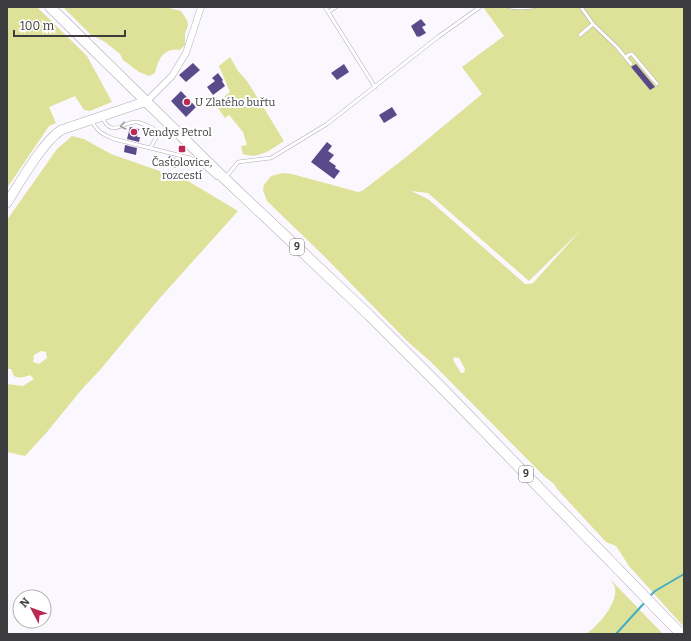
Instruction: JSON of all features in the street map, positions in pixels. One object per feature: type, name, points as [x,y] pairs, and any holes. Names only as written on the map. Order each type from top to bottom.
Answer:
[{"type":"main road","name":"9","points":[[50,7],[225,179],[369,315],[447,393],[681,634]]},
{"type":"street","points":[[7,203],[44,147],[51,138],[61,130],[147,101],[172,76],[186,53],[201,7]]},
{"type":"lane","points":[[325,7],[375,87]]},
{"type":"lane","points":[[328,12],[336,7]]},
{"type":"lane","points":[[225,179],[238,162],[271,158],[290,148],[327,124],[438,36],[480,7]]},
{"type":"lane","points":[[509,7],[533,7]]},
{"type":"lane","points":[[581,7],[593,24],[631,64]]},
{"type":"lane","points":[[580,35],[593,24]]},
{"type":"lane","points":[[626,57],[632,54],[657,84]]},
{"type":"lane","points":[[101,116],[106,125],[109,127],[119,128],[137,122],[153,128],[156,138],[150,148]]},
{"type":"lane","points":[[91,120],[97,130],[114,139],[198,161],[293,243]]},
{"type":"green space","points":[[7,7],[37,7],[87,56],[112,102],[90,111],[84,110],[75,96],[49,107],[56,123],[49,126],[7,188]]},
{"type":"green space","points":[[63,7],[165,7],[181,11],[187,20],[188,26],[185,33],[185,45],[180,50],[166,52],[160,59],[155,73],[149,76],[139,72],[123,60],[120,54],[105,42],[90,34]]},
{"type":"green space","points":[[483,7],[684,7],[684,627],[629,566],[616,546],[606,542],[554,484],[545,477],[430,361],[407,341],[324,256],[267,201],[263,190],[264,185],[271,176],[283,173],[292,174],[358,192],[362,191],[405,158],[482,94],[462,67],[504,36]],"holes":[[[411,191],[428,193],[529,281],[581,230],[533,283],[525,284],[428,199]],[[454,357],[459,358],[465,369],[464,373],[461,373],[453,360]]]},
{"type":"green space","points":[[230,57],[238,71],[247,81],[284,141],[259,155],[254,156],[243,154],[241,146],[247,145],[243,132],[229,115],[225,118],[215,104],[230,92],[219,66]]},
{"type":"green space","points":[[72,136],[84,139],[111,154],[188,181],[238,211],[159,299],[100,370],[25,456],[7,452],[7,384],[23,386],[34,379],[30,375],[16,377],[11,369],[7,369],[7,220],[57,149]],"holes":[[[41,351],[46,352],[47,358],[39,364],[33,362],[34,355]]]},
{"type":"green space","points":[[611,580],[663,634],[586,634],[596,626],[610,607],[615,594],[615,586]]},
{"type":"building","points":[[421,19],[426,25],[422,27],[426,33],[417,37],[411,26]]},
{"type":"building","points":[[193,63],[200,70],[186,82],[179,75]]},
{"type":"building","points":[[344,64],[349,72],[337,80],[331,73]]},
{"type":"building","points":[[636,64],[655,87],[650,90],[631,67]]},
{"type":"building","points":[[218,73],[225,86],[213,95],[207,87],[215,81],[212,78]]},
{"type":"building","points":[[181,91],[196,107],[186,117],[171,101]]},
{"type":"building","points":[[392,107],[397,115],[384,123],[379,115]]},
{"type":"building","points":[[130,127],[139,129],[137,137],[140,137],[139,142],[127,139]]},
{"type":"building","points":[[327,142],[332,146],[328,151],[334,155],[329,161],[340,171],[334,179],[311,162]]},
{"type":"building","points":[[125,145],[137,148],[136,155],[124,152]]},
{"type":"building","points":[[169,156],[178,159],[176,168],[166,166]]},
{"type":"waterway","points":[[650,596],[655,591],[684,574]]},
{"type":"waterway","points":[[616,634],[646,601]]},
{"type":"place","name":"U Zlatého buřtu","points":[[187,102]]},
{"type":"place","name":"Vendys Petrol","points":[[134,132]]},
{"type":"place","name":"Častolovice, rozcestí","points":[[182,149]]}]
